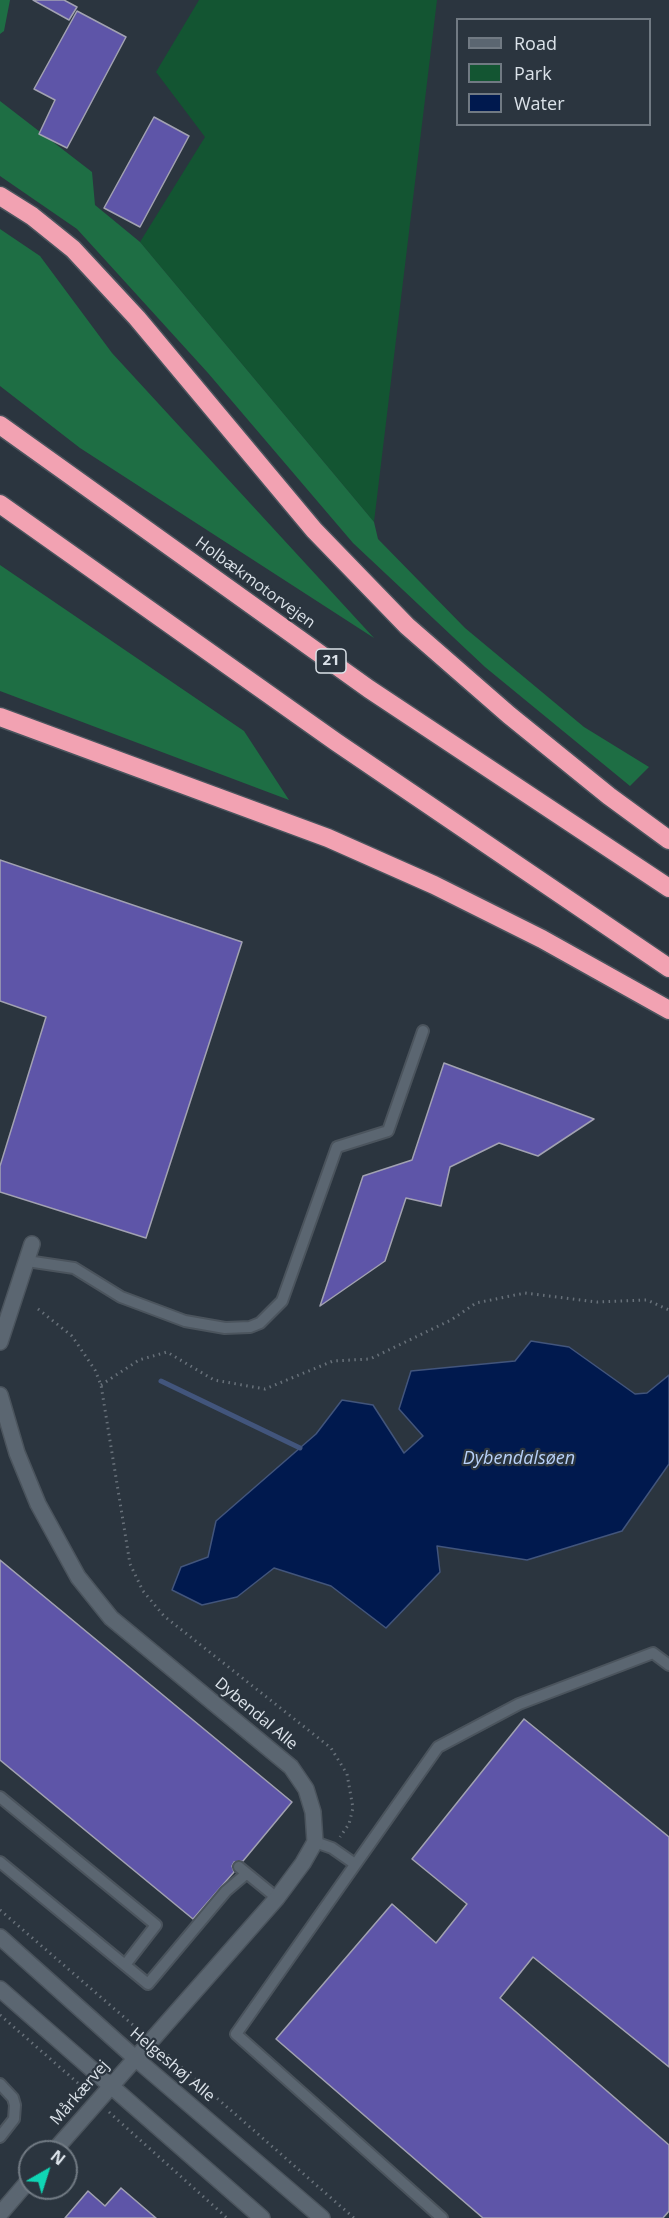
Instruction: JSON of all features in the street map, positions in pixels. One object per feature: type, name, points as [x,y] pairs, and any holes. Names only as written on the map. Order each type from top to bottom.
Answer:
[{"type":"highway","points":[[0,196],[32,216],[73,249],[137,318],[314,530],[407,626],[518,722],[609,796],[669,840]]},
{"type":"highway","name":"Holbækmotorvejen","points":[[0,425],[369,688],[669,888]]},
{"type":"highway","points":[[0,504],[336,741],[669,968]]},
{"type":"highway","points":[[0,717],[328,838],[454,895],[542,939],[669,1010]]},
{"type":"street","points":[[0,1342],[32,1244]]},
{"type":"street","name":"Dybendal Alle","points":[[0,1395],[17,1453],[38,1504],[78,1577],[111,1618],[291,1767],[306,1789],[313,1812],[315,1842]]},
{"type":"street","points":[[135,2058],[277,1898],[303,1863],[315,1842]]},
{"type":"street","name":"Helgeshøj Alle","points":[[0,1937],[135,2058],[322,2218]]},
{"type":"street","points":[[0,1989],[262,2218]]},
{"type":"street","name":"Mårkærvej","points":[[63,2140],[135,2058]]},
{"type":"street","points":[[0,2214],[18,2193]]},
{"type":"lane","points":[[27,1261],[74,1268],[121,1297],[185,1322],[225,1328],[250,1327],[260,1323],[282,1301],[337,1147],[388,1131],[423,1031]]},
{"type":"lane","points":[[442,2218],[236,2034],[438,1747],[519,1704],[653,1653],[669,1665]]},
{"type":"lane","points":[[0,1797],[156,1925],[124,1965]]},
{"type":"lane","points":[[315,1842],[332,1848],[355,1864]]},
{"type":"lane","points":[[0,1862],[148,1984],[242,1870],[277,1898]]},
{"type":"lane","points":[[0,2084],[13,2098],[15,2105],[14,2119],[0,2137]]},
{"type":"path","points":[[101,1385],[139,1360],[167,1352],[214,1380],[265,1389],[333,1361],[370,1359],[451,1320],[476,1304],[525,1293],[597,1302],[647,1300],[669,1310]]},
{"type":"path","points":[[38,1309],[72,1336],[101,1385],[130,1564],[143,1591],[164,1616],[331,1748],[347,1774],[353,1808],[349,1824],[332,1848]]},
{"type":"path","points":[[0,1910],[354,2218]]},
{"type":"path","points":[[0,2015],[227,2218]]},
{"type":"green space","points":[[0,0],[10,0],[4,31],[0,34]]},
{"type":"green space","points":[[199,0],[437,0],[374,522],[140,242],[205,137],[156,72]]},
{"type":"green space","points":[[0,101],[92,172],[95,205],[140,242],[374,522],[378,539],[465,628],[584,727],[649,767],[630,786],[485,667],[353,543],[208,373],[77,229],[0,176]]},
{"type":"green space","points":[[0,229],[40,256],[112,353],[374,638],[80,448],[0,386]]},
{"type":"green space","points":[[0,565],[244,731],[289,800],[0,691]]},
{"type":"water","name":"Dybendalsøen","points":[[531,1341],[569,1347],[635,1394],[647,1393],[669,1375],[669,1464],[622,1531],[527,1560],[437,1546],[440,1572],[386,1628],[331,1586],[274,1568],[237,1597],[202,1605],[172,1590],[181,1567],[208,1557],[216,1521],[316,1434],[342,1400],[373,1405],[404,1453],[423,1436],[399,1409],[411,1371],[515,1361]]},
{"type":"building","points":[[33,0],[64,0],[77,7],[69,20]]},
{"type":"building","points":[[77,11],[126,37],[67,148],[39,134],[55,100],[34,89]]},
{"type":"building","points":[[154,117],[189,136],[140,227],[104,208]]},
{"type":"building","points":[[0,860],[242,942],[146,1238],[0,1192],[0,1166],[46,1017],[0,1001]]},
{"type":"building","points":[[444,1063],[594,1119],[538,1156],[499,1143],[450,1167],[441,1206],[406,1198],[385,1261],[320,1306],[363,1176],[412,1160]]},
{"type":"building","points":[[0,1560],[292,1802],[243,1861],[234,1862],[232,1866],[234,1872],[193,1919],[0,1760]]},
{"type":"building","points":[[524,1719],[669,1837],[669,2067],[533,1957],[500,1998],[669,2145],[669,2211],[663,2218],[483,2218],[276,2039],[392,1904],[436,1943],[467,1904],[412,1859]]},
{"type":"building","points":[[121,2188],[156,2218],[65,2218],[88,2191],[105,2206]]},
{"type":"waterway","points":[[161,1381],[300,1448]]}]
